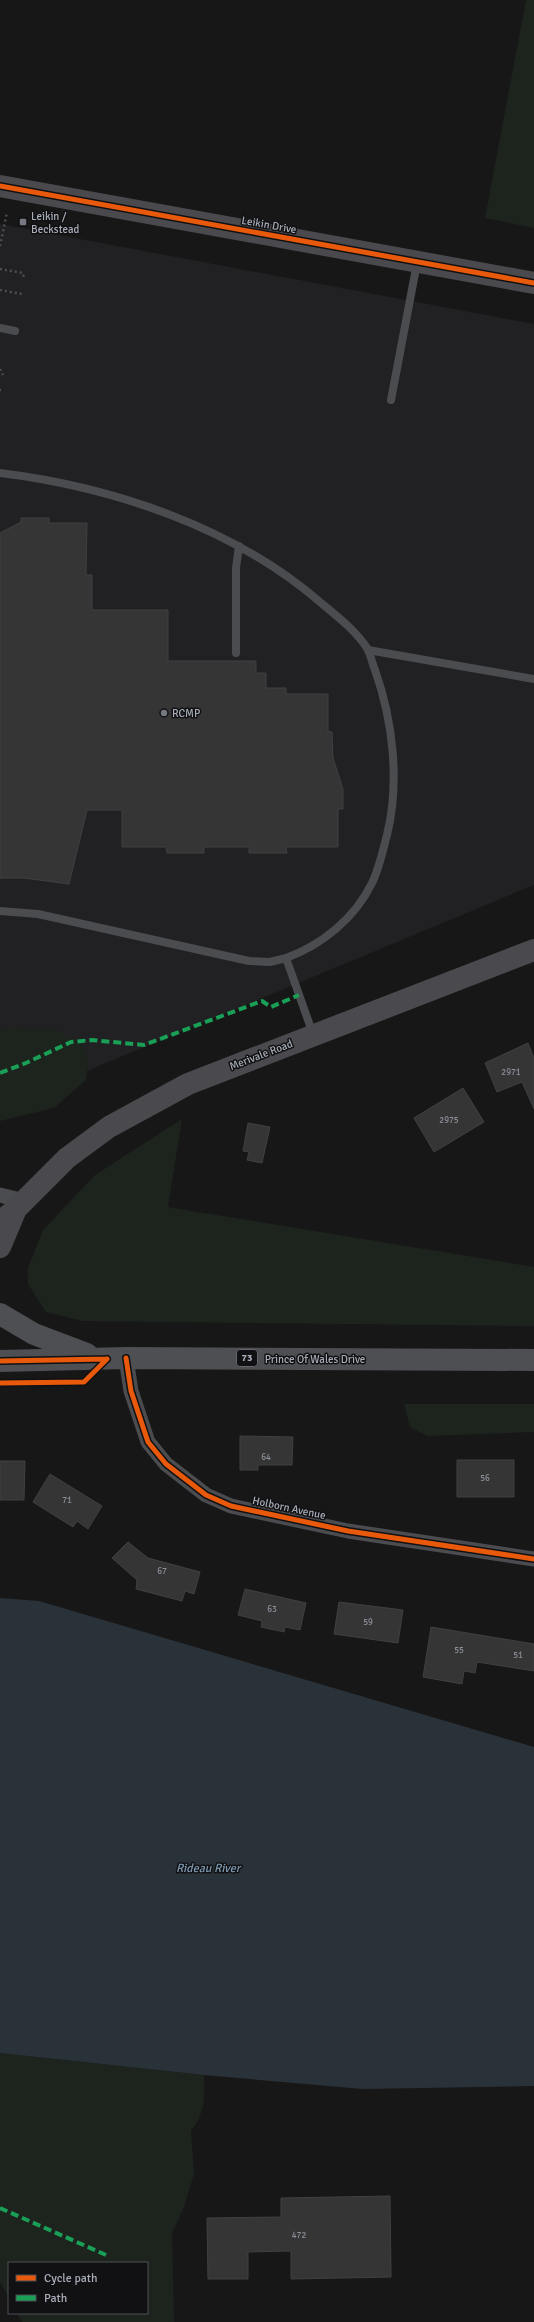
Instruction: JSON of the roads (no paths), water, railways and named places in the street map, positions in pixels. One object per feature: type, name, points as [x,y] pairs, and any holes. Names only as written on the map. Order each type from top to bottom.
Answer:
[{"type":"main road","name":"Leikin Drive","points":[[0,186],[534,283]]},
{"type":"main road","name":"Merivale Road","points":[[0,1247],[13,1211],[67,1158],[109,1127],[188,1084],[534,950]]},
{"type":"main road","points":[[0,1314],[34,1334],[85,1353],[117,1358]]},
{"type":"main road","name":"Prince Of Wales Drive","points":[[0,1360],[117,1358],[534,1360]]},
{"type":"street","points":[[0,1195],[13,1211]]},
{"type":"street","name":"Holborn Avenue","points":[[117,1358],[131,1391],[148,1442],[166,1464],[206,1495],[231,1506],[348,1531],[534,1559]]},
{"type":"lane","points":[[391,400],[417,262]]},
{"type":"lane","points":[[0,328],[15,331]]},
{"type":"lane","points":[[0,473],[88,489],[209,530],[297,581],[344,622],[368,650],[381,688],[390,728],[392,814],[373,882],[358,906],[315,945],[286,958],[270,962],[249,961],[38,914],[0,911]]},
{"type":"lane","points":[[236,653],[236,568],[239,546]]},
{"type":"lane","points":[[368,650],[534,679]]},
{"type":"lane","points":[[286,958],[314,1035]]},
{"type":"water","name":"Rideau River","points":[[0,1598],[39,1601],[534,1747],[534,2086],[363,2089],[204,2075],[0,2053]]},
{"type":"place","name":"Leikin / Beckstead","points":[[23,222]]},
{"type":"place","name":"RCMP","points":[[164,713]]}]
